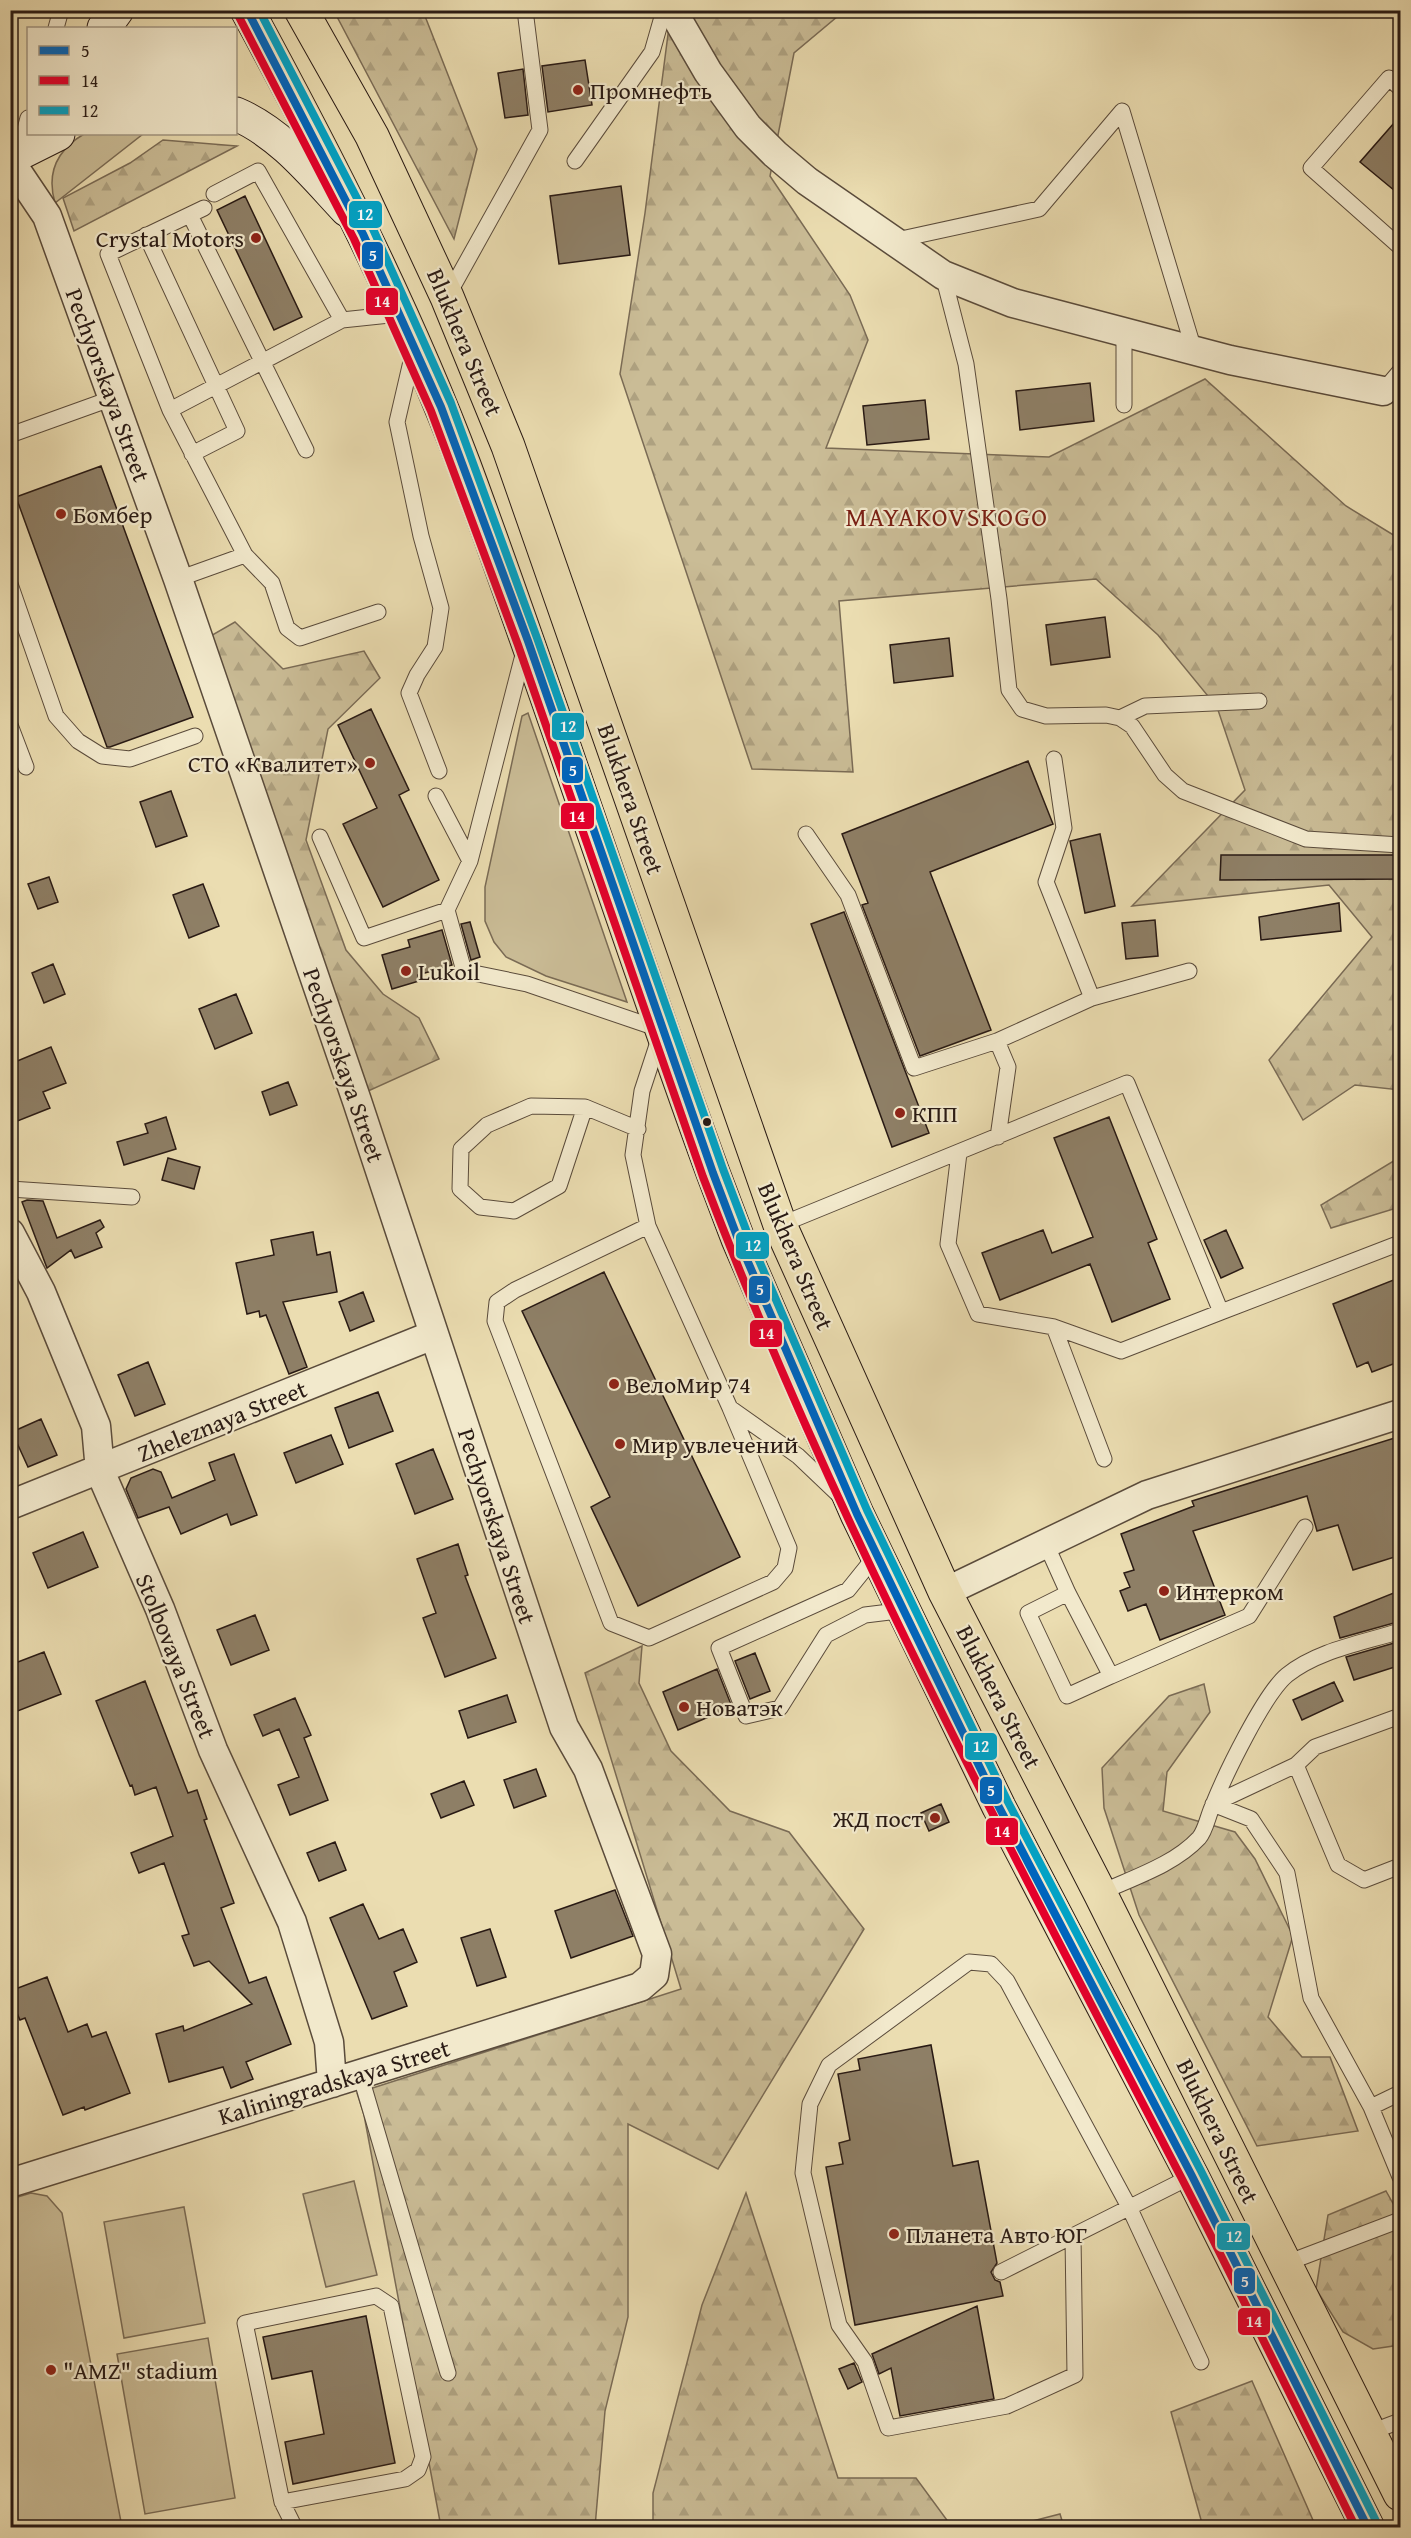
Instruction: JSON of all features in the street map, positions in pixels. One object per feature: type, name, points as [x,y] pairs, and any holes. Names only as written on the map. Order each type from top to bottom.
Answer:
[{"type":"main road","name":"Blukhera Street","points":[[247,10],[357,222],[414,347],[463,463],[662,1030],[738,1239],[857,1514],[906,1610],[999,1807],[1191,2176],[1368,2528]]},
{"type":"main road","name":"Blukhera Street","points":[[301,10],[372,136],[447,297],[508,446],[780,1225],[945,1592],[1100,1893],[1284,2264],[1386,2427],[1401,2494]]},
{"type":"street","points":[[105,27],[117,10]]},
{"type":"street","points":[[672,10],[708,72],[748,127],[775,154],[807,181],[943,275],[1013,303],[1230,360],[1392,381]]},
{"type":"street","points":[[237,114],[254,122],[303,163],[357,222]]},
{"type":"street","points":[[18,145],[54,135]]},
{"type":"street","name":"Pechyorskaya Street","points":[[18,145],[47,216],[178,579],[357,1101],[564,1727],[588,1769],[657,1954],[654,1975]]},
{"type":"street","name":"Stolbovaya Street","points":[[10,1233],[41,1292],[96,1426],[100,1471],[160,1608],[213,1750],[292,1922],[329,2042],[332,2083]]},
{"type":"street","name":"Zheleznaya Street","points":[[10,1505],[100,1471],[433,1335]]},
{"type":"street","points":[[945,1592],[1147,1495],[1401,1414]]},
{"type":"street","name":"Kaliningradskaya Street","points":[[10,2183],[640,1987],[654,1975]]},
{"type":"lane","points":[[56,27],[61,10]]},
{"type":"lane","points":[[447,297],[540,130],[525,10]]},
{"type":"lane","points":[[575,161],[652,52],[664,10]]},
{"type":"lane","points":[[1401,88],[1389,78],[1311,168],[1401,247]]},
{"type":"lane","points":[[892,241],[1039,209],[1122,111],[1194,350]]},
{"type":"lane","points":[[214,194],[258,171],[342,320]]},
{"type":"lane","points":[[306,450],[262,361],[197,212],[108,254],[170,410],[245,555],[272,583],[287,628],[300,638],[378,612]]},
{"type":"lane","points":[[146,235],[237,431],[192,454]]},
{"type":"lane","points":[[943,275],[966,364],[999,599],[1009,690],[1022,709],[1046,716],[1106,715],[1120,718],[1132,726],[1165,775],[1183,791],[1306,839],[1401,845]]},
{"type":"lane","points":[[170,410],[342,320],[399,314]]},
{"type":"lane","points":[[1124,331],[1124,405]]},
{"type":"lane","points":[[414,347],[397,422],[421,536],[441,608],[435,647],[417,675],[409,693],[439,771]]},
{"type":"lane","points":[[10,435],[113,398]]},
{"type":"lane","points":[[178,579],[245,555]]},
{"type":"lane","points":[[10,584],[16,616],[56,716],[78,741],[102,756],[130,759],[195,736]]},
{"type":"lane","points":[[526,642],[470,861],[447,910],[464,971],[527,984],[662,1030],[642,1091],[633,1155],[648,1226],[730,1408],[789,1548],[785,1568],[773,1582],[649,1638],[611,1623],[495,1321],[497,1302],[515,1290],[648,1226]]},
{"type":"lane","points":[[1120,718],[1144,706],[1259,700]]},
{"type":"lane","points":[[10,726],[26,767]]},
{"type":"lane","points":[[1054,759],[1065,828],[1046,882],[1092,998]]},
{"type":"lane","points":[[436,796],[470,861]]},
{"type":"lane","points":[[806,834],[848,895],[914,1068],[997,1041],[1092,998],[1189,971]]},
{"type":"lane","points":[[320,837],[364,938],[447,910]]},
{"type":"lane","points":[[997,1041],[1008,1067],[998,1137]]},
{"type":"lane","points":[[780,1225],[1127,1083],[1221,1312]]},
{"type":"lane","points":[[585,1107],[559,1186],[514,1210],[480,1207],[460,1189],[461,1149],[487,1125],[531,1106],[585,1107],[638,1129]]},
{"type":"lane","points":[[959,1153],[948,1244],[978,1314],[1054,1327],[1121,1351],[1401,1243]]},
{"type":"lane","points":[[10,1188],[132,1197]]},
{"type":"lane","points":[[1054,1327],[1104,1459]]},
{"type":"lane","points":[[730,1408],[798,1456],[857,1514]]},
{"type":"lane","points":[[1068,1593],[1028,1613],[1067,1696],[1249,1616],[1305,1527]]},
{"type":"lane","points":[[1046,1544],[1068,1593],[1111,1676]]},
{"type":"lane","points":[[877,1554],[848,1590],[719,1648],[746,1716],[780,1708],[826,1635],[865,1615],[906,1610]]},
{"type":"lane","points":[[1100,1893],[1174,1858],[1200,1837],[1213,1804],[1255,1720],[1270,1694],[1285,1676],[1308,1661],[1401,1631]]},
{"type":"lane","points":[[1213,1804],[1296,1765],[1315,1747],[1401,1716]]},
{"type":"lane","points":[[1296,1765],[1338,1865],[1364,1880],[1401,1866]]},
{"type":"lane","points":[[1213,1804],[1251,1819],[1287,1873],[1311,1998],[1371,2107],[1401,2177]]},
{"type":"lane","points":[[1073,2236],[1075,2375],[1007,2406],[888,2428],[866,2362],[838,2325],[802,2173],[810,2104],[829,2065],[969,1962],[992,1964],[1007,1981],[1129,2207],[1202,2362]]},
{"type":"lane","points":[[360,2074],[448,2373]]},
{"type":"lane","points":[[1371,2107],[1401,2093]]},
{"type":"lane","points":[[1001,2272],[1191,2176]]},
{"type":"lane","points":[[1284,2264],[1401,2220]]},
{"type":"lane","points":[[282,2502],[405,2479],[418,2470],[423,2457],[391,2306],[376,2296],[245,2323],[282,2502],[295,2528]]},
{"type":"green space","points":[[334,11],[423,11],[477,149],[454,239]]},
{"type":"green space","points":[[671,11],[844,11],[794,53],[770,176],[850,295],[868,340],[826,448],[1049,457],[1205,379],[1346,506],[1400,539],[1400,1090],[1355,1085],[1303,1120],[1269,1060],[1372,937],[1329,885],[1132,906],[1245,790],[1217,707],[1158,635],[1096,579],[839,601],[853,772],[752,769],[620,374],[645,213]]},
{"type":"green space","points":[[82,135],[142,135],[55,203],[53,172],[61,155]]},
{"type":"green space","points":[[163,140],[237,146],[74,231],[63,198],[130,163]]},
{"type":"green space","points":[[235,622],[283,669],[364,651],[380,678],[328,729],[306,840],[346,950],[383,994],[419,1018],[439,1059],[366,1092],[207,638]]},
{"type":"green space","points":[[528,713],[627,1002],[546,976],[506,957],[494,942],[485,921],[485,887],[522,716]]},
{"type":"green space","points":[[1400,1150],[1400,1207],[1331,1228],[1321,1205],[1397,1159]]},
{"type":"green space","points":[[642,1646],[639,1683],[671,1751],[730,1811],[789,1832],[864,1929],[718,2169],[628,2124],[628,2317],[605,2411],[595,2527],[441,2527],[364,2115],[357,2093],[681,1989],[585,1673]]},
{"type":"green space","points":[[1204,1684],[1210,1712],[1167,1772],[1163,1811],[1235,1832],[1255,1859],[1293,1936],[1268,2017],[1302,2057],[1330,2057],[1358,2131],[1257,2146],[1139,1915],[1104,1808],[1102,1768],[1169,1696]]},
{"type":"green space","points":[[354,2181],[377,2275],[326,2287],[303,2194]]},
{"type":"green space","points":[[1386,2191],[1400,2216],[1400,2345],[1373,2349],[1343,2332],[1316,2289],[1328,2215]]},
{"type":"green space","name":"\"AMZ\" stadium","points":[[31,2193],[47,2196],[62,2213],[122,2527],[11,2527],[11,2199]]},
{"type":"green space","points":[[746,2193],[838,2478],[916,2478],[952,2527],[653,2527],[653,2493],[702,2305]]},
{"type":"green space","points":[[184,2207],[205,2323],[124,2338],[104,2222]]},
{"type":"green space","points":[[208,2338],[235,2498],[145,2514],[117,2354]]},
{"type":"green space","points":[[1252,2381],[1316,2527],[1203,2527],[1171,2412]]},
{"type":"green space","points":[[1060,2514],[1064,2527],[1009,2527]]},
{"type":"building","points":[[585,60],[592,105],[548,112],[542,66]]},
{"type":"building","points":[[523,69],[528,115],[505,118],[498,73]]},
{"type":"building","points":[[1401,115],[1401,196],[1360,162]]},
{"type":"building","points":[[621,186],[630,255],[559,264],[550,196]]},
{"type":"building","points":[[245,196],[302,317],[274,330],[217,210]]},
{"type":"building","points":[[1090,383],[1094,421],[1020,430],[1016,391]]},
{"type":"building","points":[[925,400],[929,439],[867,445],[863,406]]},
{"type":"building","points":[[101,466],[193,717],[110,747],[107,747],[16,497]]},
{"type":"building","points":[[1105,617],[1110,657],[1051,665],[1046,625]]},
{"type":"building","points":[[949,638],[953,676],[894,683],[890,645]]},
{"type":"building","points":[[371,709],[409,790],[399,795],[439,880],[383,907],[343,824],[377,808],[338,725]]},
{"type":"building","points":[[1028,761],[1053,824],[930,872],[991,1030],[920,1056],[862,905],[868,903],[842,834]]},
{"type":"building","points":[[171,791],[187,836],[156,847],[140,802]]},
{"type":"building","points":[[1100,834],[1115,906],[1085,913],[1070,841]]},
{"type":"building","points":[[1221,855],[1401,855],[1401,879],[1220,880]]},
{"type":"building","points":[[49,877],[58,902],[38,909],[28,884]]},
{"type":"building","points":[[203,884],[219,926],[189,938],[173,895]]},
{"type":"building","points":[[1339,903],[1341,931],[1261,940],[1259,917]]},
{"type":"building","points":[[844,912],[929,1133],[892,1147],[811,924]]},
{"type":"building","points":[[1155,920],[1158,956],[1126,959],[1122,923]]},
{"type":"building","points":[[470,922],[480,957],[471,960],[461,924]]},
{"type":"building","points":[[442,930],[452,965],[418,975],[419,981],[392,989],[382,955],[410,947],[408,940]]},
{"type":"building","points":[[53,964],[65,994],[44,1003],[32,973]]},
{"type":"building","points":[[236,994],[252,1033],[215,1049],[199,1009]]},
{"type":"building","points":[[51,1047],[66,1083],[43,1092],[50,1108],[10,1124],[10,1064]]},
{"type":"building","points":[[288,1082],[297,1105],[270,1115],[262,1092]]},
{"type":"building","points":[[166,1117],[176,1149],[124,1165],[117,1142],[148,1133],[145,1124]]},
{"type":"building","points":[[1109,1117],[1157,1239],[1148,1243],[1170,1299],[1112,1322],[1090,1264],[1000,1300],[982,1253],[1043,1230],[1052,1253],[1093,1237],[1054,1138]]},
{"type":"building","points":[[168,1158],[200,1167],[194,1189],[162,1180]]},
{"type":"building","points":[[43,1201],[57,1238],[100,1220],[104,1227],[96,1233],[102,1247],[75,1258],[71,1250],[47,1268],[22,1202]]},
{"type":"building","points":[[1226,1230],[1243,1268],[1221,1278],[1204,1240]]},
{"type":"building","points":[[313,1232],[317,1255],[330,1252],[337,1292],[283,1302],[307,1367],[289,1374],[266,1315],[260,1317],[259,1311],[247,1314],[236,1263],[274,1255],[271,1240]]},
{"type":"building","points":[[604,1272],[740,1557],[638,1606],[591,1507],[610,1497],[522,1311]]},
{"type":"building","points":[[1401,1277],[1401,1361],[1372,1372],[1368,1362],[1357,1367],[1333,1304]]},
{"type":"building","points":[[363,1292],[374,1321],[350,1331],[339,1302]]},
{"type":"building","points":[[148,1362],[165,1404],[135,1416],[118,1375]]},
{"type":"building","points":[[378,1392],[393,1431],[349,1448],[335,1408]]},
{"type":"building","points":[[41,1419],[57,1455],[28,1467],[12,1432]]},
{"type":"building","points":[[331,1435],[343,1464],[296,1483],[284,1453]]},
{"type":"building","points":[[1401,1436],[1401,1555],[1353,1570],[1338,1525],[1317,1531],[1307,1496],[1193,1531],[1225,1615],[1160,1640],[1146,1604],[1128,1611],[1120,1591],[1130,1587],[1124,1573],[1134,1570],[1121,1534],[1194,1506],[1192,1501]]},
{"type":"building","points":[[433,1449],[453,1499],[415,1514],[396,1464]]},
{"type":"building","points":[[234,1454],[257,1515],[231,1525],[227,1514],[181,1534],[169,1507],[138,1518],[126,1489],[131,1478],[153,1469],[161,1472],[172,1498],[215,1480],[209,1463]]},
{"type":"building","points":[[83,1532],[98,1567],[48,1588],[33,1553]]},
{"type":"building","points":[[458,1544],[468,1575],[465,1576],[496,1658],[445,1677],[423,1618],[436,1613],[417,1559]]},
{"type":"building","points":[[1401,1590],[1401,1621],[1340,1638],[1334,1617]]},
{"type":"building","points":[[255,1615],[269,1650],[231,1665],[217,1630]]},
{"type":"building","points":[[1401,1641],[1401,1665],[1354,1680],[1346,1657]]},
{"type":"building","points":[[44,1652],[61,1694],[10,1714],[10,1665]]},
{"type":"building","points":[[755,1653],[770,1691],[750,1699],[735,1661]]},
{"type":"building","points":[[717,1669],[732,1707],[678,1730],[663,1692]]},
{"type":"building","points":[[145,1681],[188,1793],[197,1790],[207,1819],[204,1820],[234,1903],[221,1908],[249,1983],[266,1977],[291,2044],[246,2062],[253,2079],[231,2088],[223,2067],[169,2082],[156,2034],[183,2026],[184,2031],[252,2004],[209,1961],[194,1966],[182,1936],[189,1934],[164,1863],[139,1873],[131,1853],[173,1836],[156,1787],[135,1795],[96,1701]]},
{"type":"building","points":[[1334,1682],[1343,1701],[1302,1720],[1293,1700]]},
{"type":"building","points":[[507,1695],[516,1722],[468,1738],[459,1711]]},
{"type":"building","points":[[295,1698],[311,1735],[304,1738],[328,1800],[290,1815],[278,1785],[299,1777],[279,1729],[263,1736],[254,1715]]},
{"type":"building","points":[[536,1769],[546,1796],[514,1808],[504,1780]]},
{"type":"building","points":[[464,1781],[474,1805],[441,1818],[431,1794]]},
{"type":"building","name":"ЖД пост","points":[[941,1804],[949,1822],[929,1831],[921,1813]]},
{"type":"building","points":[[335,1842],[346,1870],[319,1881],[307,1853]]},
{"type":"building","points":[[615,1890],[633,1936],[571,1958],[555,1911]]},
{"type":"building","points":[[363,1904],[379,1939],[403,1929],[417,1962],[394,1972],[407,2006],[372,2019],[330,1918]]},
{"type":"building","points":[[490,1929],[506,1977],[477,1986],[461,1938]]},
{"type":"building","points":[[47,1977],[68,2032],[87,2024],[92,2037],[106,2032],[130,2093],[85,2110],[84,2107],[63,2115],[25,2018],[20,2020],[10,1997],[10,1991]]},
{"type":"building","points":[[931,2045],[953,2166],[978,2161],[997,2263],[991,2272],[995,2280],[1000,2282],[1003,2296],[855,2325],[826,2167],[843,2164],[839,2143],[850,2140],[838,2074],[860,2070],[858,2059]]},
{"type":"building","points":[[977,2306],[994,2399],[900,2416],[891,2368],[879,2374],[872,2354]]},
{"type":"building","points":[[366,2316],[395,2463],[293,2484],[285,2442],[324,2434],[312,2371],[272,2379],[263,2337]]},
{"type":"building","points":[[854,2363],[862,2382],[848,2389],[839,2369]]},
{"type":"transit line","name":"5","points":[[247,10],[363,234],[441,407],[528,641],[713,1173],[738,1239],[857,1514],[999,1807],[1192,2176],[1368,2528]]},
{"type":"transit line","name":"12","points":[[259,10],[373,229],[451,403],[537,638],[723,1169],[748,1235],[867,1510],[1008,1802],[1201,2171],[1377,2523]]},
{"type":"transit line","name":"14","points":[[238,15],[354,239],[431,411],[518,645],[703,1177],[754,1306],[809,1433],[927,1684],[1203,2221],[1356,2528]]},
{"type":"place","name":"Промнефть","points":[[578,90]]},
{"type":"place","name":"Crystal Motors","points":[[256,238]]},
{"type":"place","name":"Бомбер","points":[[61,514]]},
{"type":"place","name":"СТО «Квалитет»","points":[[370,763]]},
{"type":"place","name":"Lukoil","points":[[406,971]]},
{"type":"place","name":"КПП","points":[[900,1113]]},
{"type":"place","name":"ВелоМир 74","points":[[614,1384]]},
{"type":"place","name":"Мир увлечений","points":[[620,1444]]},
{"type":"place","name":"Интерком","points":[[1164,1591]]},
{"type":"place","name":"Новатэк","points":[[684,1707]]},
{"type":"place","name":"ЖД пост","points":[[935,1818]]},
{"type":"place","name":"Планета Авто ЮГ","points":[[894,2234]]},
{"type":"place","name":"\"AMZ\" stadium","points":[[51,2370]]},
{"type":"district","name":"MAYAKOVSKOGO","points":[[947,516]]}]
